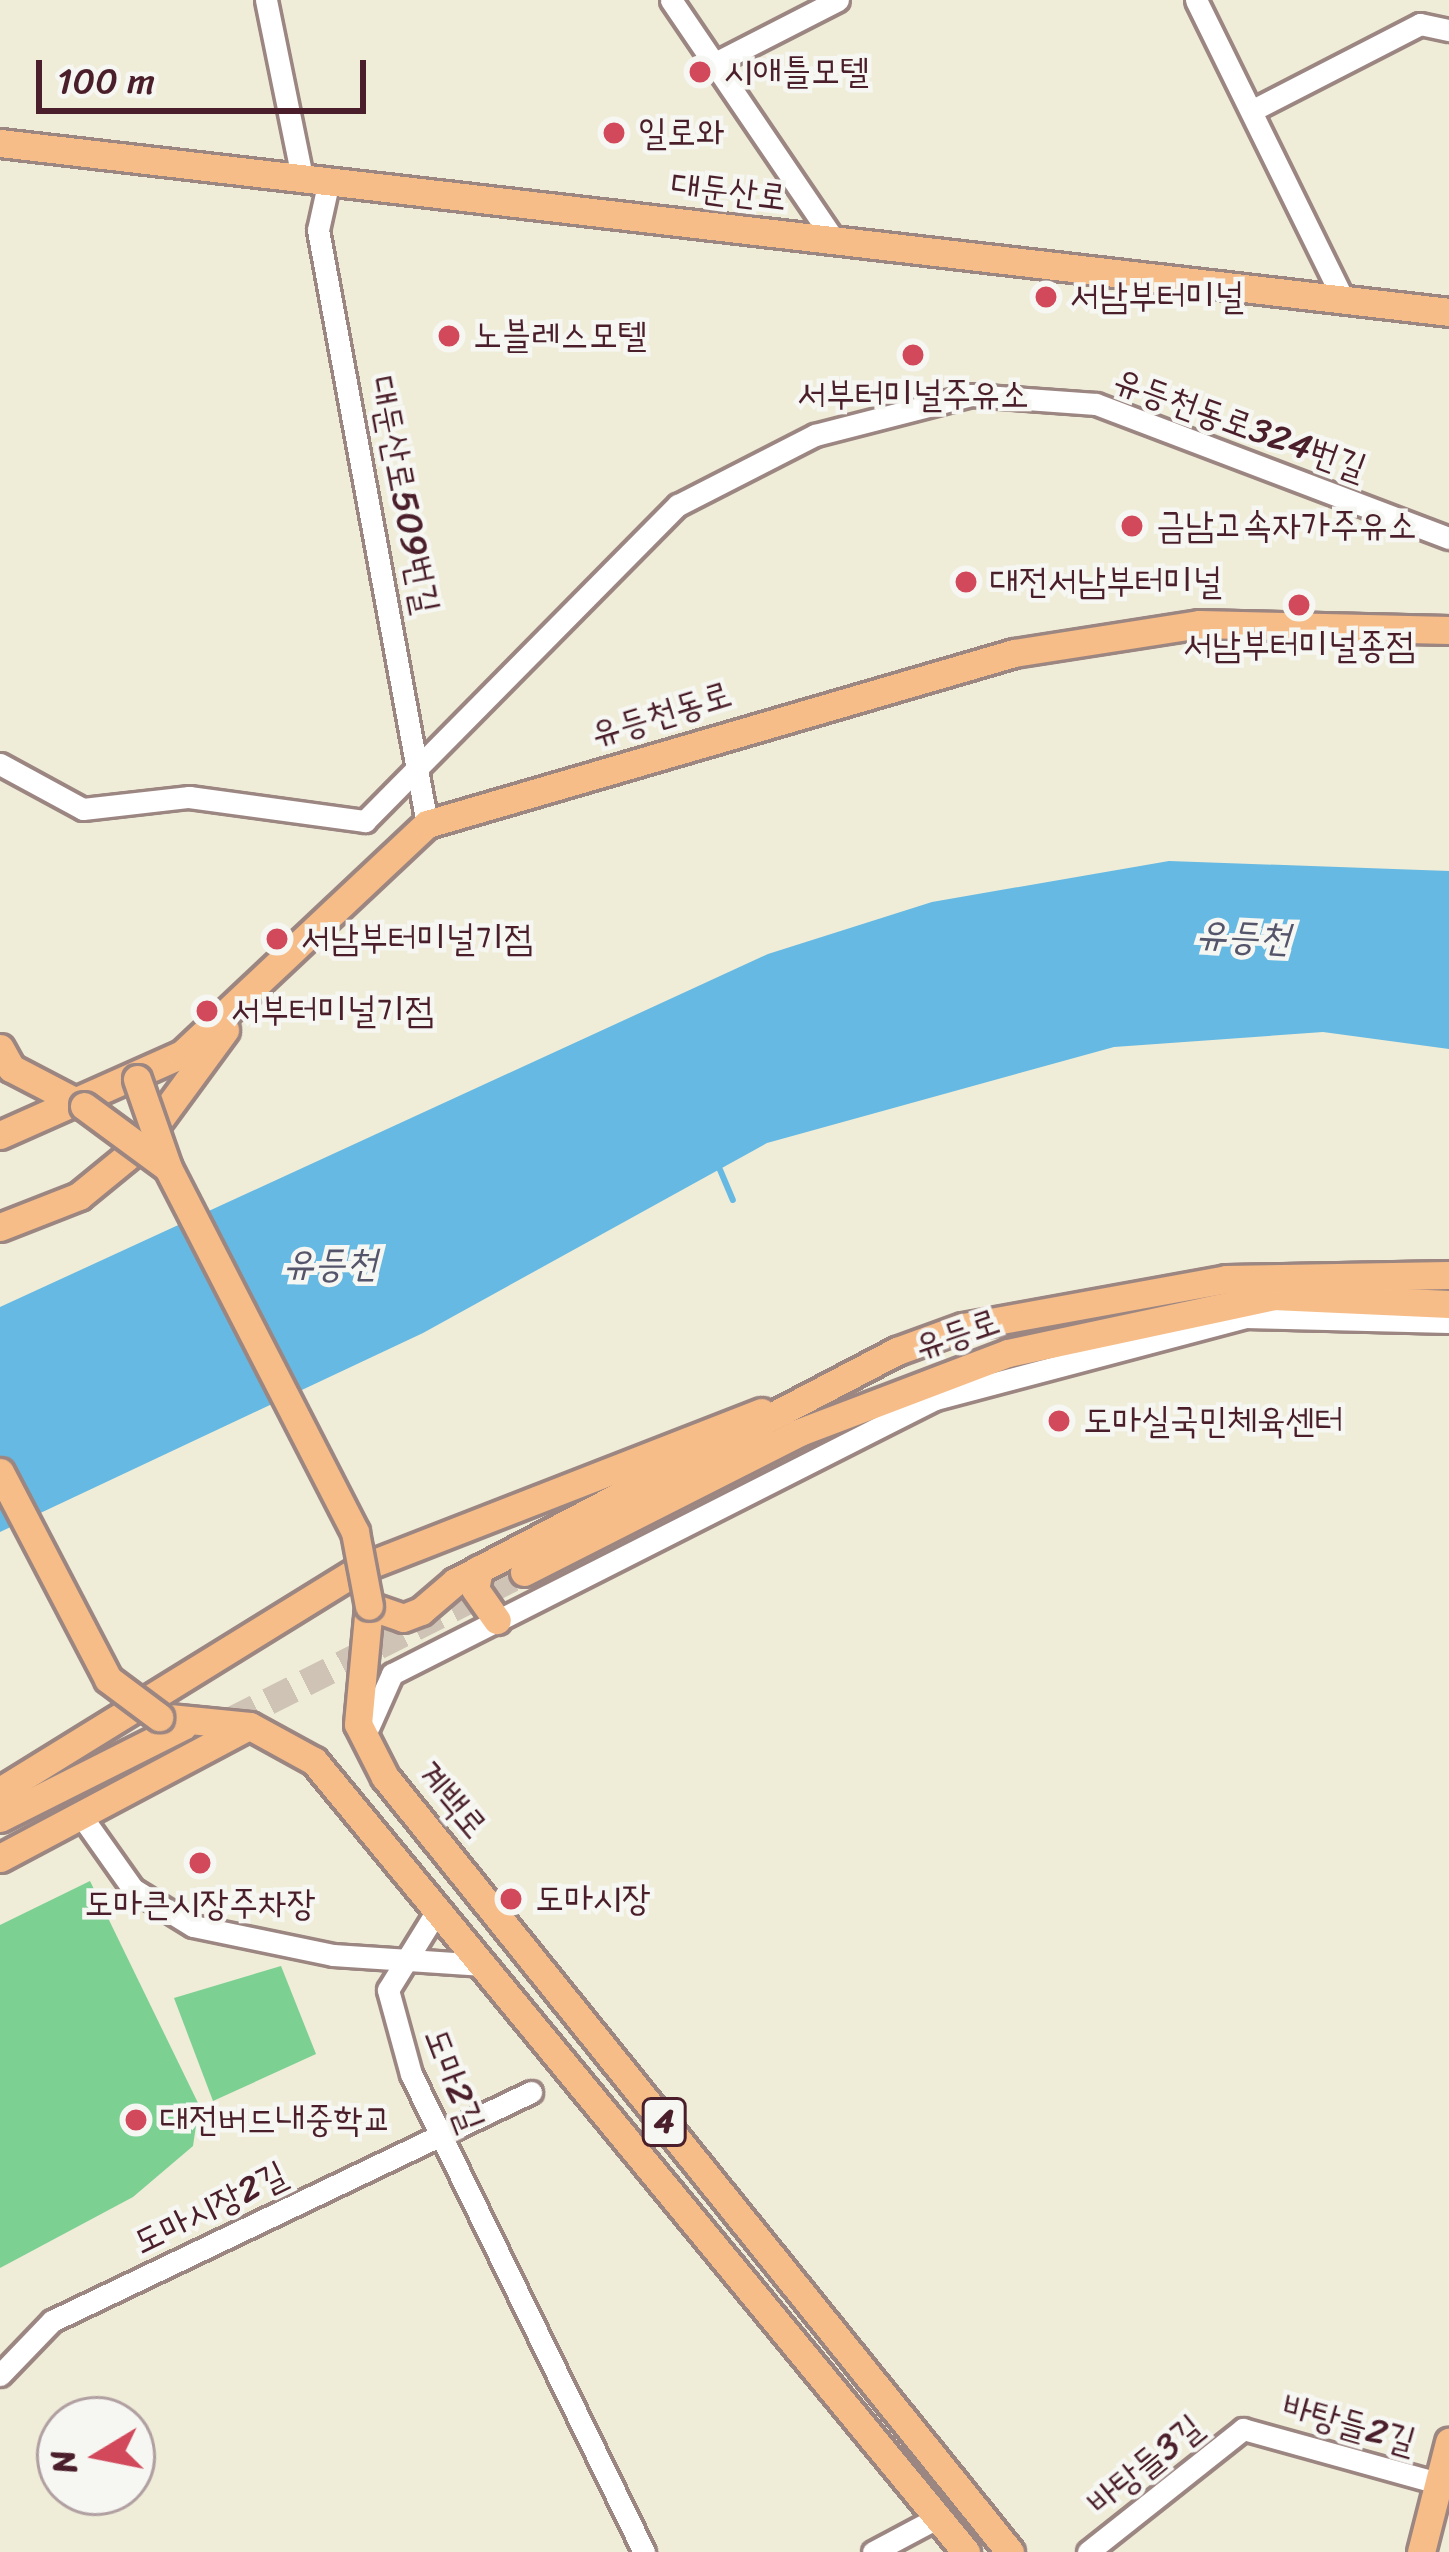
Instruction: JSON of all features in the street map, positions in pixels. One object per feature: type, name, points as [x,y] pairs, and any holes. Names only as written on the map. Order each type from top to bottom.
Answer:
[{"type":"main road","name":"대둔산로","points":[[0,143],[1449,312]]},
{"type":"main road","name":"유등천동로","points":[[0,1135],[84,1106],[137,1079],[249,994],[427,824],[1014,653],[1199,624],[1449,630]]},
{"type":"main road","points":[[0,1227],[79,1196],[140,1146],[249,994]]},
{"type":"main road","name":"계백로","points":[[0,1048],[10,1068],[84,1106],[168,1168],[356,1532],[369,1606],[358,1700],[366,1749],[1010,2552]]},
{"type":"main road","points":[[137,1079],[168,1168]]},
{"type":"main road","name":"유등로","points":[[822,1391],[897,1351],[1046,1304],[1272,1276],[1449,1275]]},
{"type":"main road","name":"유등로","points":[[524,1572],[800,1432],[948,1375],[1138,1318],[1449,1304]]},
{"type":"main road","points":[[369,1606],[403,1618],[479,1569],[822,1391]]},
{"type":"main road","points":[[0,1791],[359,1569],[822,1391]]},
{"type":"main road","points":[[0,1472],[107,1679],[171,1722],[140,1746],[0,1818]]},
{"type":"main road","points":[[479,1569],[475,1589],[497,1620]]},
{"type":"main road","name":"4","points":[[171,1722],[250,1726],[314,1761],[966,2552]]},
{"type":"main road","points":[[0,1858],[250,1726]]},
{"type":"main road","points":[[140,1746],[159,1778]]},
{"type":"main road","points":[[0,1838],[122,1775]]},
{"type":"main road","points":[[1420,2552],[1441,2514],[1438,2483],[1449,2442]]},
{"type":"street","points":[[266,0],[315,178]]},
{"type":"street","points":[[671,0],[834,240]]},
{"type":"street","points":[[715,63],[838,0]]},
{"type":"street","points":[[1196,0],[1343,298]]},
{"type":"street","points":[[1408,0],[1420,24]]},
{"type":"street","points":[[1251,111],[1420,24],[1449,31]]},
{"type":"street","name":"대둔산로509번길","points":[[315,178],[318,230],[427,824]]},
{"type":"street","name":"유등천동로324번길","points":[[0,764],[83,809],[189,797],[365,821],[420,775],[678,505],[815,435],[971,395],[1096,404],[1449,538]]},
{"type":"street","points":[[366,1749],[378,1688],[497,1620],[935,1399],[1113,1345],[1303,1307],[1449,1322]]},
{"type":"street","points":[[82,1817],[134,1889],[193,1927],[484,1965]]},
{"type":"street","points":[[399,1957],[438,1909]]},
{"type":"street","name":"도마2길","points":[[399,1957],[388,1990],[410,2074],[644,2552]]},
{"type":"street","name":"도마시장2길","points":[[0,2375],[52,2321],[531,2092]]},
{"type":"street","name":"바탕들2길","points":[[1243,2429],[1438,2483]]},
{"type":"street","name":"바탕들3길","points":[[1088,2552],[1243,2429]]},
{"type":"street","points":[[874,2552],[938,2518]]},
{"type":"green space","points":[[90,1881],[199,2105],[193,2146],[133,2197],[0,2268],[0,1925]]},
{"type":"green space","points":[[281,1966],[316,2054],[213,2101],[174,1998]]},
{"type":"water","name":"유등천","points":[[1169,861],[1449,871],[1449,1049],[1323,1032],[1114,1047],[767,1143],[423,1333],[0,1532],[0,1307],[768,954],[932,902]]},
{"type":"waterway","points":[[718,1165],[733,1200]]},
{"type":"tunnel","points":[[122,1775],[524,1572]]},
{"type":"place","name":"시애틀모텔","points":[[700,72]]},
{"type":"place","name":"일로와","points":[[614,133]]},
{"type":"place","name":"서남부터미널","points":[[1046,297]]},
{"type":"place","name":"노블레스모텔","points":[[449,336]]},
{"type":"place","name":"서부터미널주유소","points":[[913,355]]},
{"type":"place","name":"금남고속자가주유소","points":[[1132,526]]},
{"type":"place","name":"대전서남부터미널","points":[[966,582]]},
{"type":"place","name":"서남부터미널종점","points":[[1299,605]]},
{"type":"place","name":"서남부터미널기점","points":[[277,939]]},
{"type":"place","name":"서부터미널기점","points":[[207,1011]]},
{"type":"place","name":"도마실국민체육센터","points":[[1059,1421]]},
{"type":"place","name":"도마큰시장주차장","points":[[200,1863]]},
{"type":"place","name":"도마시장","points":[[511,1899]]},
{"type":"place","name":"대전버드내중학교","points":[[136,2120]]}]
